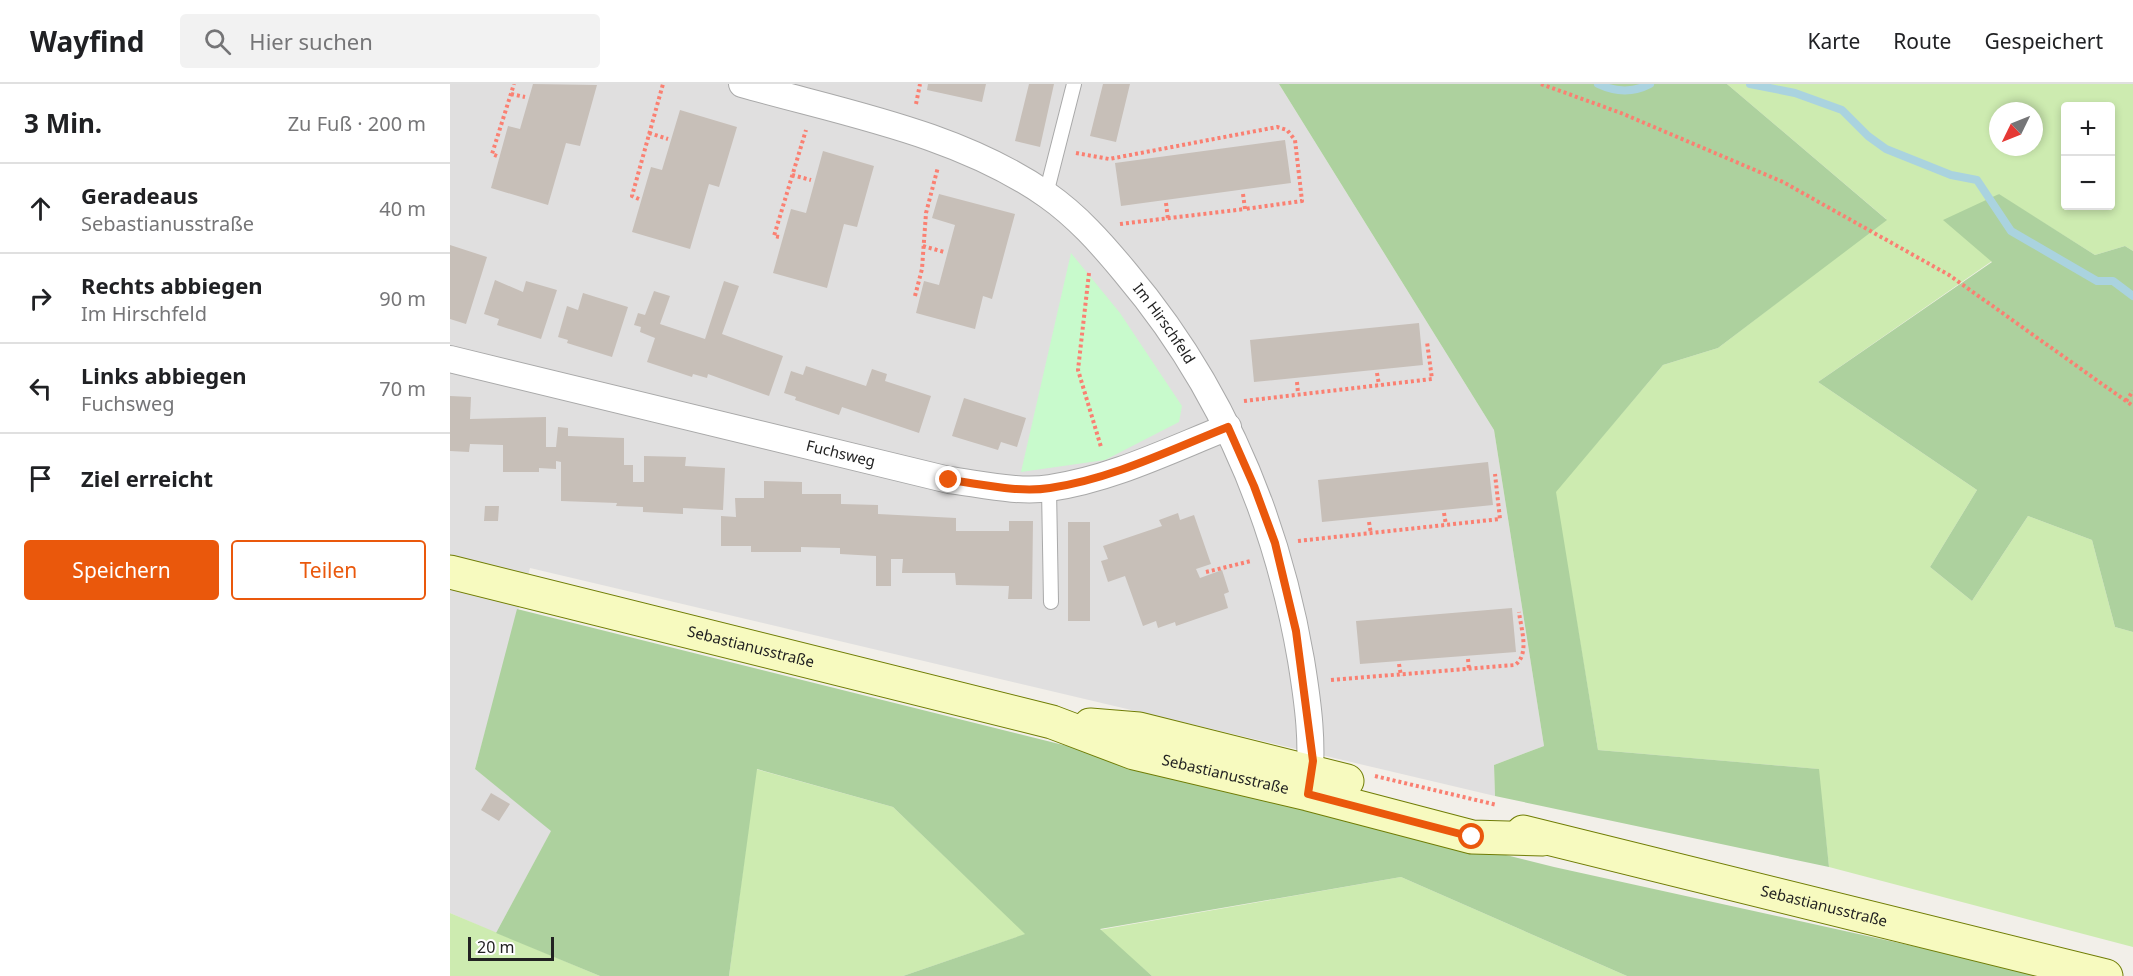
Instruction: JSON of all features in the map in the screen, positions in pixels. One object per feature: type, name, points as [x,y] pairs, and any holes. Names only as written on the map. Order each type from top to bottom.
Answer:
[{"type":"main road","name":"Sebastianusstraße","points":[[450,572],[1052,722],[1134,753],[1309,782],[1472,837],[1543,839],[2106,976]]},
{"type":"street","name":"Im Hirschfeld","points":[[741,84],[944,143],[995,165],[1046,194],[1094,236],[1152,304],[1222,416],[1254,486],[1277,549],[1305,682],[1313,761],[1309,782]]},
{"type":"street","name":"Fuchsweg","points":[[450,358],[949,480],[1031,489],[1049,489],[1113,473],[1222,416]]},
{"type":"lane","points":[[1046,194],[1074,84]]},
{"type":"lane","points":[[1049,489],[1051,602]]},
{"type":"path","points":[[497,156],[492,154],[514,84]]},
{"type":"path","points":[[639,199],[632,196],[663,84]]},
{"type":"path","points":[[1541,84],[1621,113],[1783,182],[1949,275],[2133,406]]},
{"type":"path","points":[[511,94],[525,97]]},
{"type":"path","points":[[779,237],[774,236],[814,104]]},
{"type":"path","points":[[1057,150],[1109,159],[1277,127],[1287,130],[1295,140],[1302,201],[1103,226],[1094,236],[1078,370],[1106,460],[1113,473]]},
{"type":"path","points":[[649,133],[668,139]]},
{"type":"path","points":[[915,296],[926,213],[944,143]]},
{"type":"path","points":[[792,176],[811,180]]},
{"type":"path","points":[[1243,195],[1245,208]]},
{"type":"path","points":[[1166,203],[1168,219]]},
{"type":"path","points":[[923,246],[944,252]]},
{"type":"path","points":[[1222,416],[1299,393],[1432,379],[1427,342]]},
{"type":"path","points":[[1377,373],[1379,385]]},
{"type":"path","points":[[1297,382],[1299,393]]},
{"type":"path","points":[[2126,401],[2133,391]]},
{"type":"path","points":[[1206,572],[1277,549],[1371,534],[1500,519],[1495,474]]},
{"type":"path","points":[[1444,513],[1446,525]]},
{"type":"path","points":[[1369,522],[1371,534]]},
{"type":"path","points":[[1305,682],[1515,665],[1521,661],[1524,653],[1519,612]]},
{"type":"path","points":[[1468,659],[1469,670]]},
{"type":"path","points":[[1400,664],[1401,676]]},
{"type":"path","points":[[1370,775],[1508,808]]},
{"type":"shaded area","points":[[450,84],[1279,84],[1494,430],[1544,746],[1494,765],[1495,796],[530,568],[475,769],[552,830],[496,933],[450,913]]},
{"type":"green space","points":[[1279,84],[1727,84],[1887,220],[1718,348],[1663,365],[1556,492],[1598,750],[1819,769],[1829,867],[1495,796],[1494,765],[1544,746],[1494,430]]},
{"type":"green space","points":[[1727,84],[2133,84],[2133,251],[2125,246],[2095,255],[1998,194],[1992,261],[1818,382],[1977,490],[1930,567],[1972,601],[2028,516],[2092,540],[2115,627],[2133,632],[2133,947],[1829,867],[1818,769],[1598,750],[1555,492],[1663,365],[1718,348],[1886,219]]},
{"type":"green space","points":[[1999,194],[2095,255],[2125,246],[2133,251],[2133,632],[2115,627],[2092,540],[2028,516],[1972,601],[1930,567],[1977,490],[1818,382],[1992,262],[1943,220]]},
{"type":"green space","points":[[1071,253],[1120,313],[1182,406],[1179,422],[1105,460],[1021,472]]},
{"type":"green space","points":[[517,609],[1554,867],[2049,976],[1627,976],[1401,877],[1100,929],[1152,976],[903,976],[1025,934],[893,807],[757,769],[729,976],[600,976],[496,933],[551,831],[475,769]]},
{"type":"green space","points":[[756,769],[893,807],[1026,934],[903,976],[729,976]]},
{"type":"green space","points":[[1401,877],[1627,976],[1152,976],[1099,930]]},
{"type":"green space","points":[[450,913],[600,976],[450,976]]},
{"type":"building","points":[[533,84],[597,85],[580,146],[566,143],[548,205],[491,188],[508,126],[520,129]]},
{"type":"building","points":[[928,84],[986,84],[982,102],[927,90]]},
{"type":"building","points":[[1029,84],[1054,84],[1040,147],[1015,141]]},
{"type":"building","points":[[1103,84],[1130,84],[1116,142],[1090,136]]},
{"type":"building","points":[[680,110],[737,127],[719,187],[709,184],[690,249],[632,232],[651,167],[662,170]]},
{"type":"building","points":[[1285,140],[1291,183],[1121,206],[1115,163]]},
{"type":"building","points":[[823,151],[874,166],[857,227],[844,224],[827,288],[773,273],[791,209],[806,213]]},
{"type":"building","points":[[939,194],[1015,214],[992,299],[983,296],[975,329],[916,313],[924,281],[939,285],[955,225],[932,218]]},
{"type":"building","points":[[450,245],[487,257],[466,324],[450,319]]},
{"type":"building","points":[[495,280],[523,292],[526,281],[557,290],[541,339],[497,325],[499,319],[484,314]]},
{"type":"building","points":[[724,281],[739,286],[722,334],[783,356],[769,396],[708,374],[707,378],[693,374],[692,377],[647,362],[655,338],[640,332],[641,327],[634,325],[638,313],[645,315],[654,291],[670,296],[660,324],[705,339]]},
{"type":"building","points":[[583,293],[628,307],[612,357],[567,343],[568,340],[558,337],[567,306],[578,310]]},
{"type":"building","points":[[1419,323],[1423,365],[1254,382],[1250,340]]},
{"type":"building","points":[[806,366],[866,386],[872,369],[887,374],[885,381],[931,396],[919,433],[842,407],[839,415],[795,400],[796,397],[784,393],[791,371],[803,375]]},
{"type":"building","points":[[450,396],[471,397],[470,419],[546,417],[546,447],[556,447],[558,427],[568,428],[568,436],[624,438],[624,465],[633,465],[633,482],[644,482],[644,456],[686,457],[685,466],[725,468],[723,510],[683,508],[683,514],[643,512],[643,507],[616,506],[617,503],[561,501],[561,462],[556,461],[556,469],[539,468],[539,472],[503,472],[503,445],[470,444],[469,452],[450,451]]},
{"type":"building","points":[[964,398],[1026,418],[1017,447],[1001,442],[998,450],[952,436]]},
{"type":"building","points":[[1488,462],[1493,505],[1322,522],[1318,480]]},
{"type":"building","points":[[764,481],[802,482],[802,494],[841,494],[841,504],[878,505],[878,514],[956,518],[956,531],[1009,531],[1009,521],[1033,521],[1032,599],[1008,599],[1009,586],[956,585],[955,573],[902,573],[903,559],[891,559],[891,586],[876,586],[876,556],[840,554],[840,548],[801,547],[801,552],[751,552],[751,546],[721,546],[721,516],[736,517],[735,498],[764,498]]},
{"type":"building","points":[[485,506],[499,506],[498,521],[484,521]]},
{"type":"building","points":[[1178,513],[1180,520],[1194,515],[1211,564],[1196,569],[1200,578],[1222,570],[1229,592],[1224,594],[1228,608],[1176,626],[1175,622],[1158,628],[1156,621],[1143,626],[1125,576],[1108,582],[1101,561],[1108,559],[1103,546],[1162,526],[1159,520]]},
{"type":"building","points":[[1068,522],[1090,522],[1090,621],[1068,621]]},
{"type":"building","points":[[1512,608],[1516,652],[1360,664],[1356,621]]},
{"type":"building","points":[[491,793],[510,804],[499,821],[481,810]]},
{"type":"waterway","points":[[1598,84],[1611,89],[1624,90],[1637,89],[1650,84]]},
{"type":"waterway","points":[[1750,84],[1795,93],[1842,110],[1868,136],[1886,149],[1951,175],[1977,180],[2011,231],[2097,281],[2113,281],[2133,296]]},
{"type":"route","points":[[949,480],[1049,489],[1113,473],[1228,427],[1266,515],[1296,631],[1305,682],[1313,761],[1308,794],[1472,837]]}]
